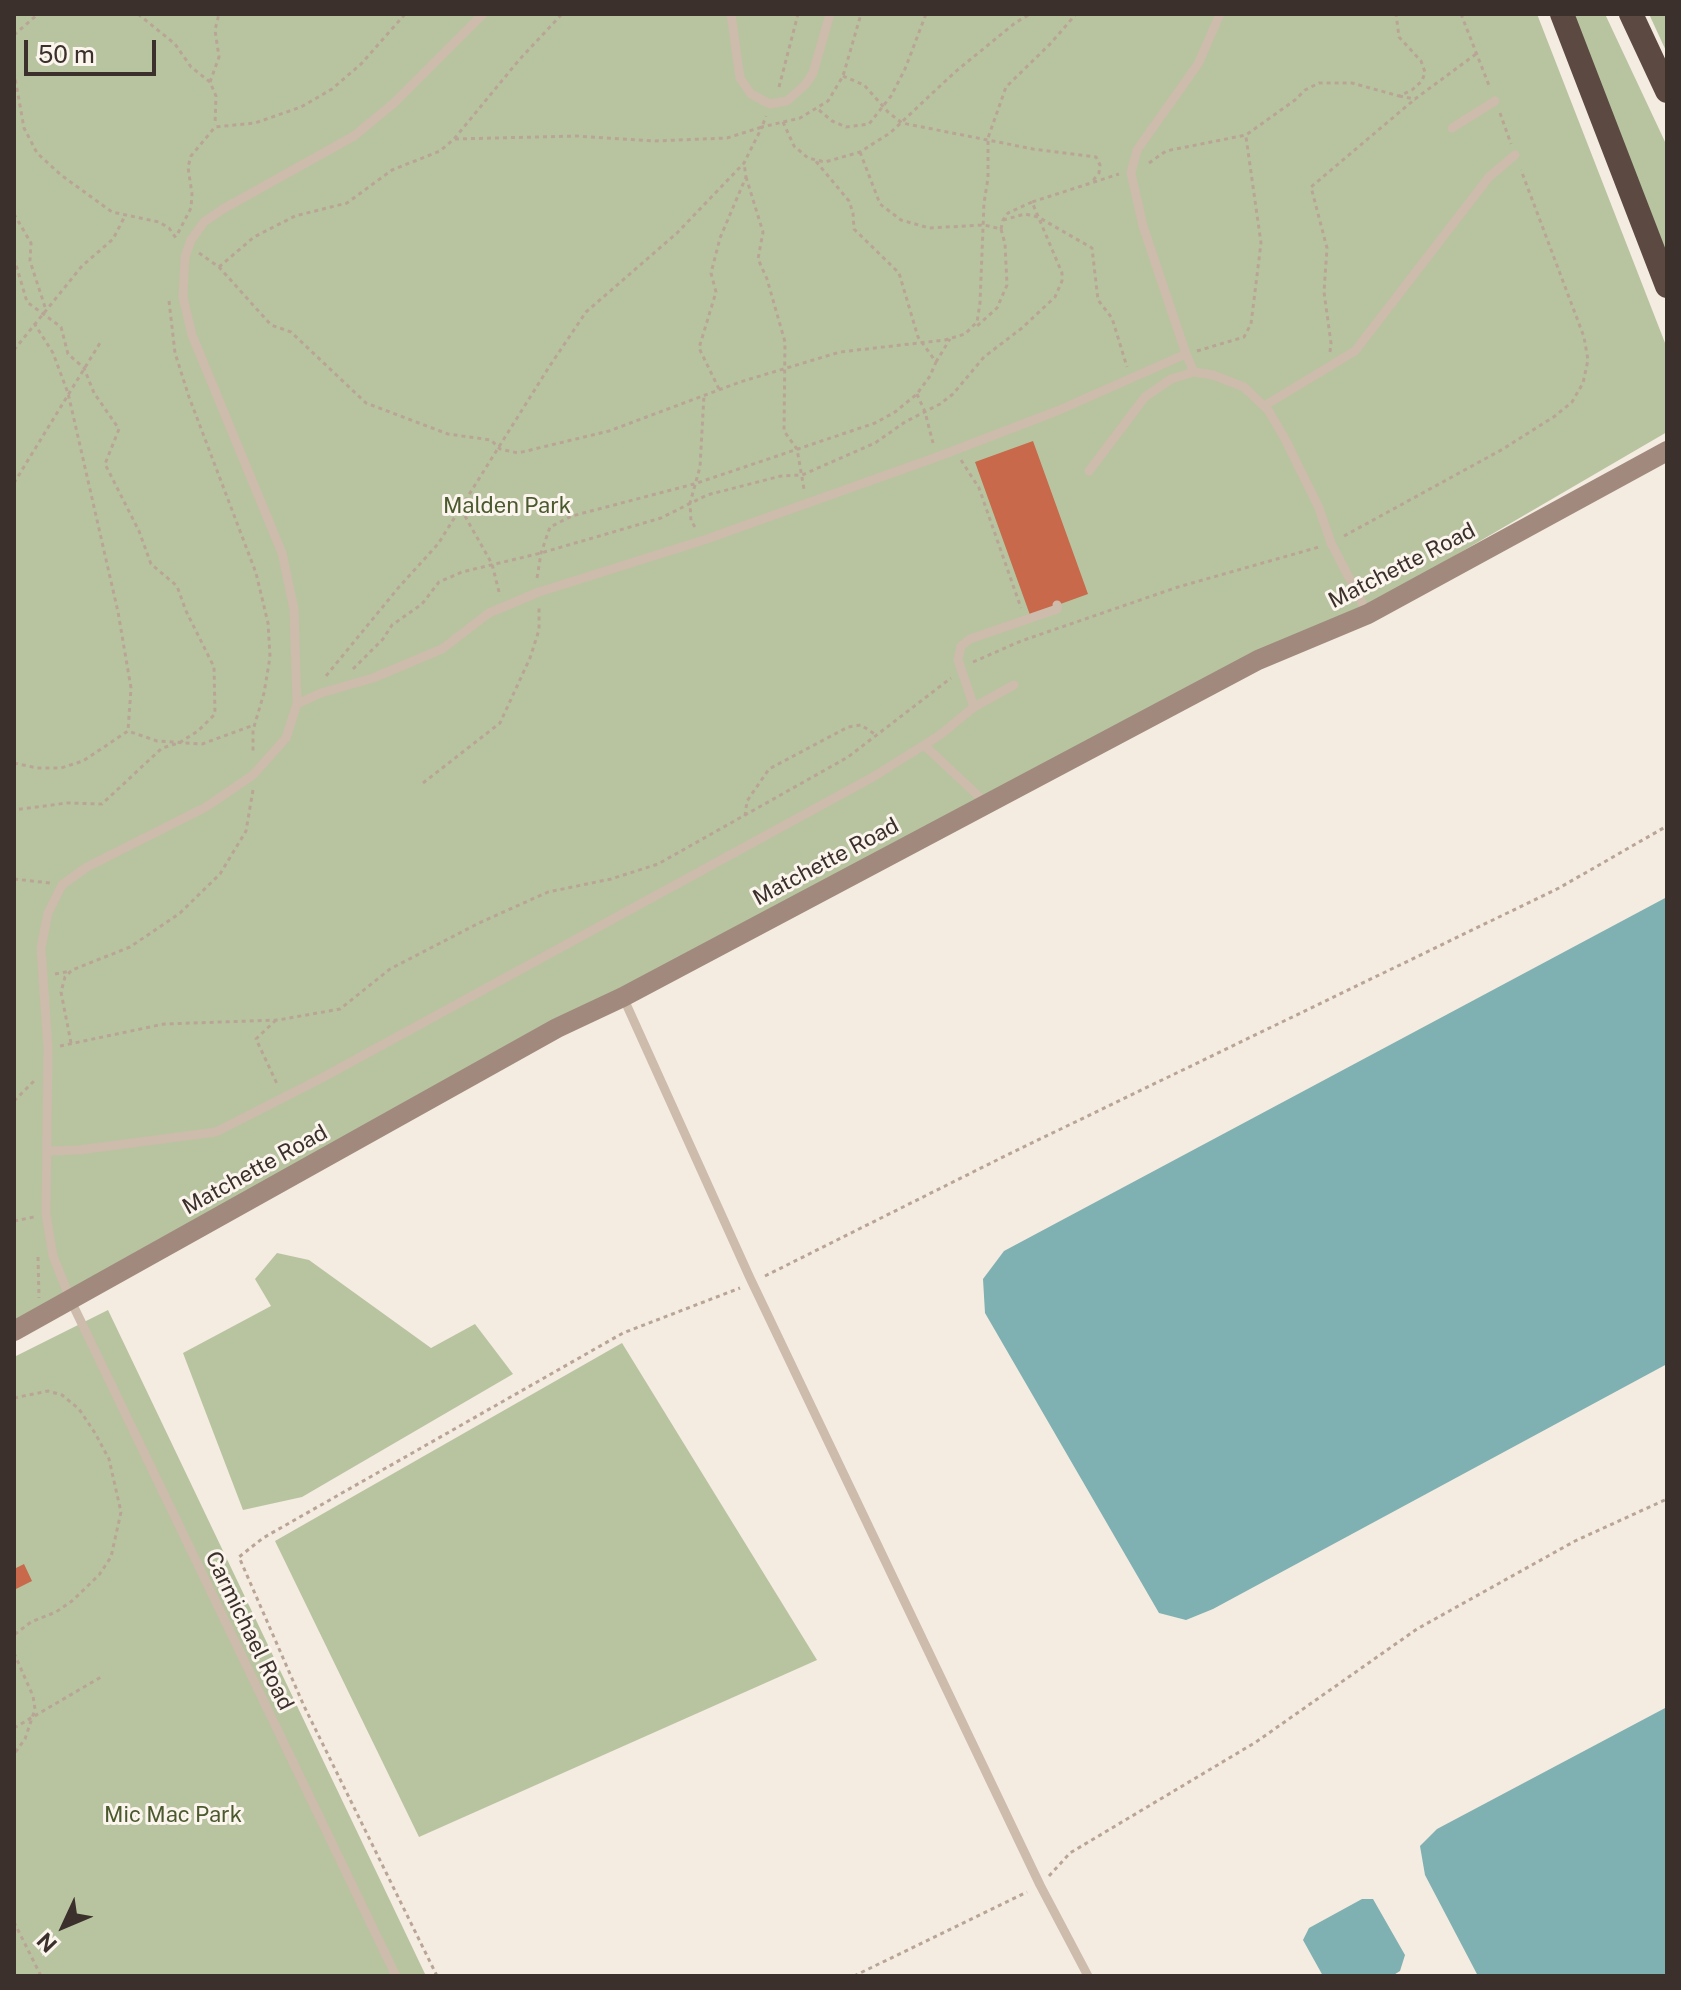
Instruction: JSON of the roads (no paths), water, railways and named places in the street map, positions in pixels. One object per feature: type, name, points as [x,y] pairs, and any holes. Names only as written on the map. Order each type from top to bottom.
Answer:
[{"type":"highway","points":[[1562,14],[1667,286]]},
{"type":"highway","points":[[1631,14],[1667,91]]},
{"type":"main road","name":"Matchette Road","points":[[14,1331],[557,1028],[623,997],[1258,660],[1368,614],[1667,451]]},
{"type":"lane","points":[[483,14],[394,103],[354,136],[204,222],[185,257],[183,297],[192,335],[282,553],[290,583],[297,648],[297,704],[321,693],[373,678],[442,649],[489,613],[539,592],[704,540],[937,457],[1057,411],[1186,354]]},
{"type":"lane","points":[[731,14],[740,78],[751,94],[770,104],[787,101],[806,84],[813,73],[830,14]]},
{"type":"lane","points":[[1194,372],[1143,226],[1132,170],[1137,150],[1198,64],[1221,16]]},
{"type":"lane","points":[[1452,128],[1495,101]]},
{"type":"lane","points":[[1264,406],[1355,351],[1489,177],[1515,155]]},
{"type":"lane","points":[[1089,471],[1145,397],[1171,379],[1194,372],[1213,375],[1244,387],[1264,406],[1291,451],[1319,508],[1331,543],[1368,614]]},
{"type":"lane","points":[[974,707],[958,660],[961,646],[970,639],[1057,609],[1057,605]]},
{"type":"lane","points":[[48,1151],[79,1150],[216,1132],[859,784],[924,745],[974,707],[1014,685]]},
{"type":"lane","name":"Carmichael Road","points":[[297,704],[286,738],[253,775],[206,807],[87,867],[62,885],[48,913],[41,948],[48,1048],[46,1214],[53,1256],[71,1301],[396,1976]]},
{"type":"lane","points":[[924,745],[987,804]]},
{"type":"lane","points":[[623,997],[752,1283],[1040,1885],[1088,1976]]},
{"type":"water","points":[[1667,897],[1667,1364],[1213,1609],[1186,1620],[1159,1613],[985,1313],[983,1279],[1004,1251]]},
{"type":"water","points":[[1667,1707],[1667,1976],[1478,1976],[1425,1875],[1420,1846],[1437,1829]]},
{"type":"water","points":[[1362,1899],[1373,1899],[1405,1955],[1400,1971],[1392,1976],[1323,1976],[1303,1940],[1309,1928]]},
{"type":"park label","name":"Malden Park","points":[[507,506]]},
{"type":"park label","name":"Mic Mac Park","points":[[173,1815]]}]
